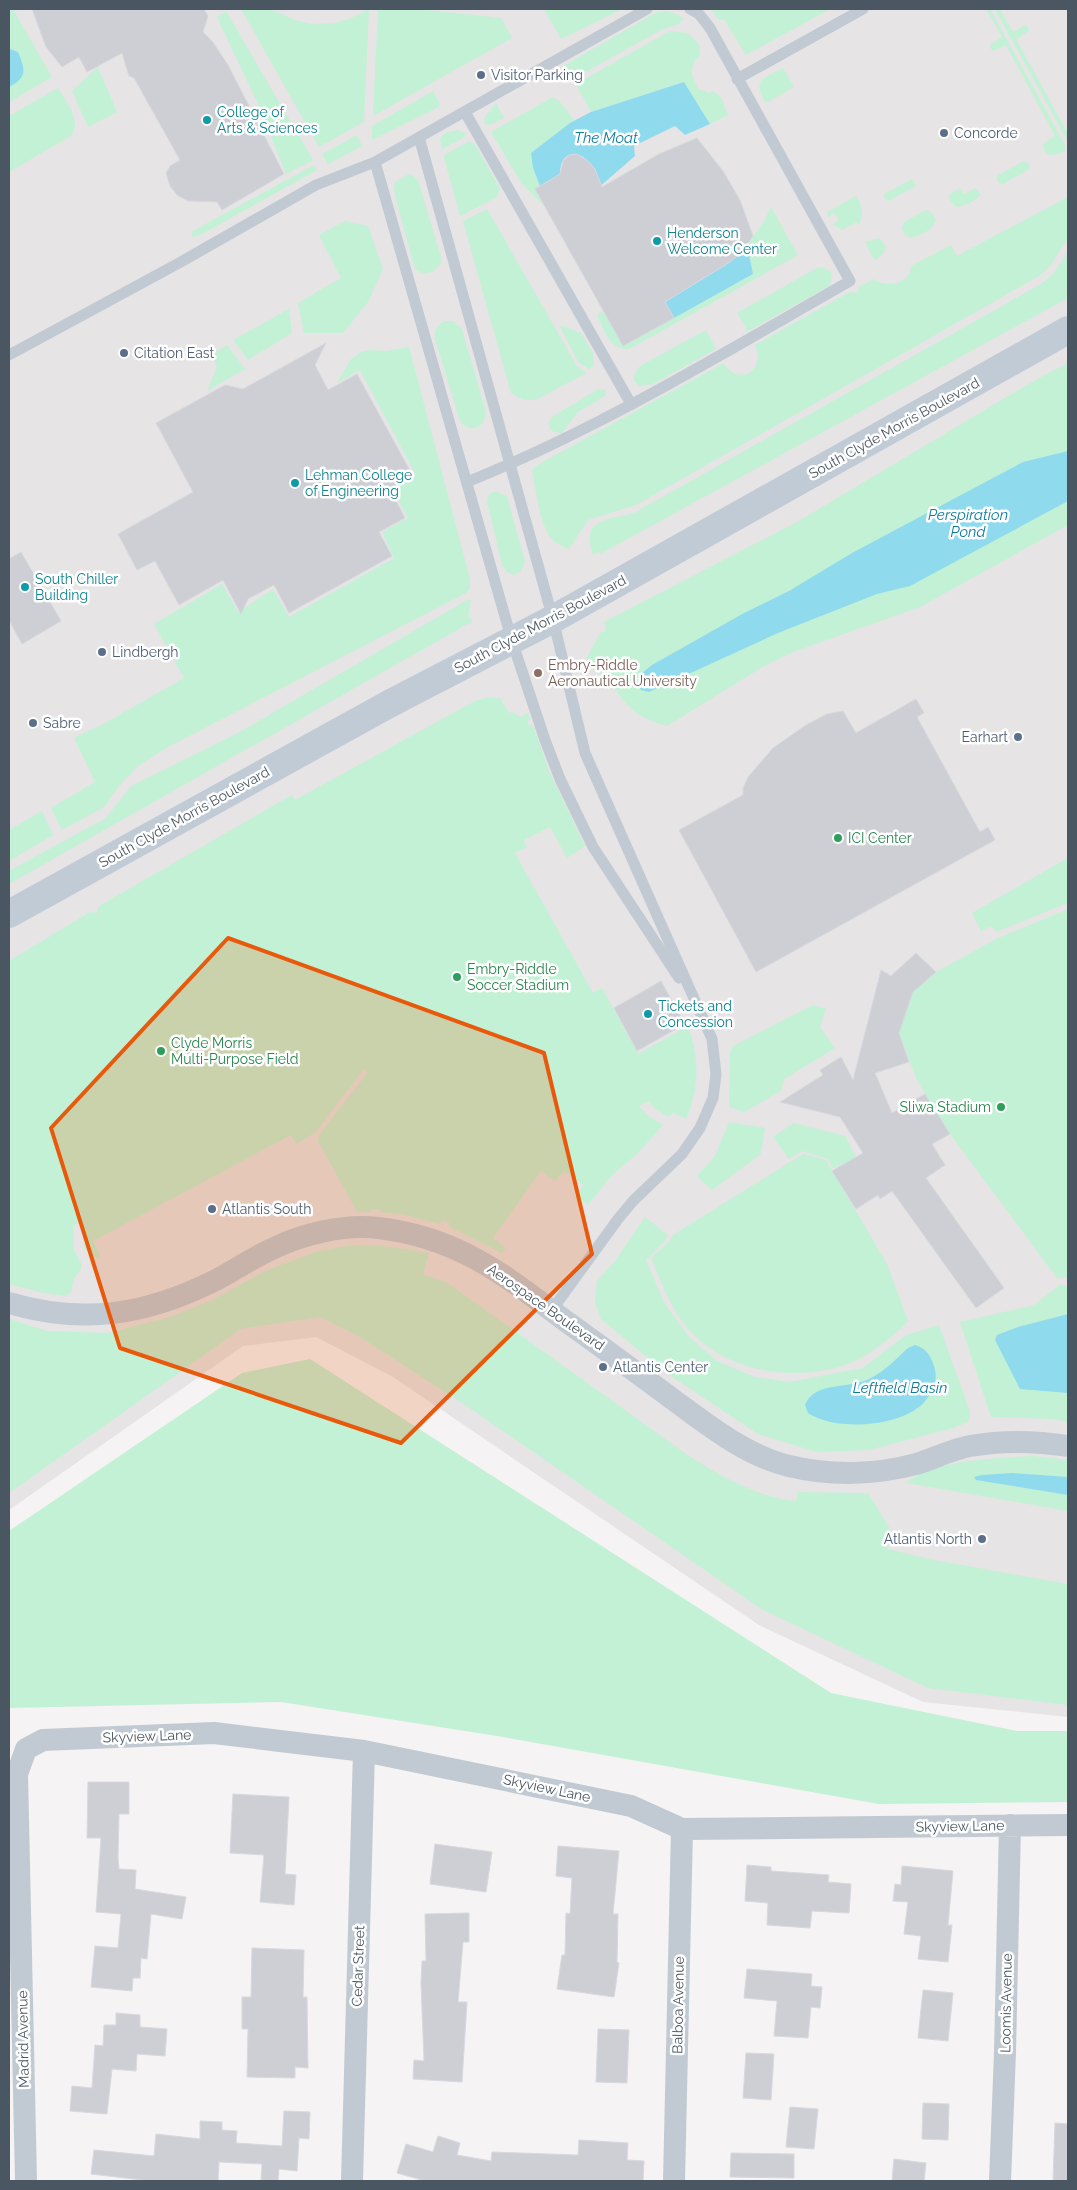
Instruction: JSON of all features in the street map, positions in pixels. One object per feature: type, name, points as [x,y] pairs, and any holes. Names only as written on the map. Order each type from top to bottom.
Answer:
[{"type":"main road","name":"South Clyde Morris Boulevard","points":[[9,914],[388,704],[553,619],[1068,330]]},
{"type":"street","name":"Aerospace Boulevard","points":[[9,1304],[32,1310],[59,1313],[107,1315],[133,1311],[175,1298],[216,1280],[273,1248],[305,1237],[346,1228],[375,1228],[430,1238],[501,1272],[706,1424],[752,1452],[790,1466],[832,1473],[874,1472],[916,1464],[968,1446],[1003,1442],[1047,1442],[1068,1446]]},
{"type":"street","name":"Skyview Lane","points":[[26,1749],[43,1740],[214,1734],[364,1751],[632,1806],[682,1829],[1068,1825]]},
{"type":"street","name":"Madrid Avenue","points":[[26,1749],[17,1774],[26,2181]]},
{"type":"street","name":"Cedar Street","points":[[352,2181],[364,1751]]},
{"type":"street","name":"Loomis Avenue","points":[[1000,2181],[1010,1825]]},
{"type":"street","name":"Balboa Avenue","points":[[674,2181],[682,1829]]},
{"type":"lane","points":[[9,355],[179,263],[316,185],[374,162],[647,9]]},
{"type":"lane","points":[[467,482],[509,465],[586,429],[850,281],[710,28],[700,14],[690,9]]},
{"type":"lane","points":[[737,79],[863,9]]},
{"type":"lane","points":[[465,112],[631,404]]},
{"type":"lane","points":[[419,137],[553,619],[585,753],[712,1039],[716,1074],[712,1098],[700,1128],[682,1154],[633,1201],[552,1310]]},
{"type":"lane","points":[[374,162],[512,641],[560,779],[588,838],[696,1003]]},
{"type":"highlighted area","points":[[228,938],[544,1053],[592,1254],[401,1443],[120,1348],[51,1128]]},
{"type":"shaded area","name":"Embry-Riddle Aeronautical University","points":[[9,9],[1068,9],[1068,1717],[923,1702],[759,1625],[393,1377],[316,1337],[243,1346],[9,1510]]},
{"type":"green space","points":[[9,9],[13,9],[52,77],[9,102]]},
{"type":"green space","points":[[241,9],[270,9],[295,20],[311,24],[334,23],[349,19],[369,9],[364,122],[319,147]]},
{"type":"green space","points":[[378,9],[418,9],[501,18],[512,38],[373,116]]},
{"type":"green space","points":[[544,9],[622,9],[561,39]]},
{"type":"green space","points":[[711,9],[830,9],[746,55],[724,19],[719,20]]},
{"type":"green space","points":[[986,9],[990,9],[1065,145],[1065,151],[1054,155],[1045,151],[1044,143],[1055,136],[1006,45],[993,51],[990,48],[990,45],[1002,37]]},
{"type":"green space","points":[[995,9],[1000,9],[1013,32],[1025,25],[1028,27],[1029,31],[1016,39],[1066,130],[1068,129],[1068,142]]},
{"type":"green space","points":[[226,11],[313,160],[286,174],[256,100],[217,17]]},
{"type":"green space","points":[[667,11],[684,19],[677,25],[663,29],[573,79],[565,65],[657,12]]},
{"type":"green space","points":[[670,31],[688,33],[700,45],[699,58],[695,60],[691,72],[698,89],[709,93],[714,91],[722,99],[728,115],[710,124],[684,82],[591,112],[576,84]]},
{"type":"green space","points":[[98,67],[117,112],[88,127],[72,91]]},
{"type":"green space","points":[[783,68],[794,87],[766,103],[760,89],[760,84],[765,77]]},
{"type":"green space","points":[[58,88],[74,118],[74,130],[71,136],[9,172],[9,116]]},
{"type":"green space","points":[[433,91],[440,104],[439,107],[372,140],[372,126]]},
{"type":"green space","points":[[553,97],[560,102],[575,121],[570,123],[533,168],[540,186],[535,189],[544,206],[522,184],[491,132]]},
{"type":"green space","points":[[496,103],[504,118],[489,125],[484,124],[485,117]]},
{"type":"green space","points":[[458,130],[467,134],[442,149],[440,138],[447,132]]},
{"type":"green space","points":[[357,135],[362,146],[328,164],[322,154]]},
{"type":"green space","points":[[468,142],[474,143],[500,188],[497,197],[460,216],[444,155]]},
{"type":"green space","points":[[1024,161],[1030,167],[1028,170],[1003,184],[999,183],[996,178],[998,175]]},
{"type":"green space","points":[[314,165],[317,170],[202,234],[193,237],[191,232]]},
{"type":"green space","points":[[409,174],[418,180],[441,257],[441,263],[430,273],[423,273],[415,269],[396,200],[395,182]]},
{"type":"green space","points":[[912,179],[916,186],[888,201],[885,199],[884,194]]},
{"type":"green space","points":[[960,188],[964,194],[975,188],[981,194],[970,203],[956,207],[948,198],[949,195]]},
{"type":"green space","points":[[856,196],[862,210],[861,221],[859,225],[857,222],[842,230],[833,224],[839,220],[834,213],[828,217],[827,212]]},
{"type":"green space","points":[[1068,197],[1068,238],[1051,265],[1039,276],[636,505],[588,520],[569,549],[555,542],[548,533],[539,506],[532,470],[539,464],[724,363],[736,374],[743,375],[749,373],[757,362],[758,354],[755,345],[850,292],[857,293],[860,286],[874,279],[885,284],[902,281],[910,272],[911,266],[951,245],[957,256]]},
{"type":"green space","points":[[771,207],[798,255],[631,348],[624,349],[613,344],[597,315],[603,311],[624,346],[753,274],[747,245],[763,223]]},
{"type":"green space","points":[[487,209],[577,366],[586,373],[536,400],[524,400],[511,393],[463,221]]},
{"type":"green space","points":[[926,210],[931,212],[936,219],[935,223],[926,232],[919,235],[911,238],[905,235],[902,228],[904,222]]},
{"type":"green space","points":[[345,221],[368,226],[383,269],[368,302],[343,333],[304,333],[298,303],[341,278],[319,235]]},
{"type":"green space","points":[[879,238],[886,246],[884,253],[876,260],[872,257],[865,242]]},
{"type":"green space","points":[[1068,252],[1068,298],[600,554],[599,552],[593,555],[590,534],[598,523],[634,513],[1041,284],[1053,274]]},
{"type":"green space","points":[[822,267],[831,272],[832,278],[829,286],[748,331],[737,313],[817,268]]},
{"type":"green space","points":[[289,309],[292,333],[248,360],[233,340]]},
{"type":"green space","points":[[445,321],[453,321],[462,329],[486,412],[483,422],[477,427],[469,428],[460,421],[435,339],[437,328]]},
{"type":"green space","points":[[559,325],[581,333],[593,353],[594,366],[589,369],[579,363]]},
{"type":"green space","points":[[706,330],[716,349],[653,384],[639,386],[634,381],[634,376],[640,366]]},
{"type":"green space","points":[[227,345],[245,369],[207,391],[217,367],[211,354]]},
{"type":"green space","points":[[409,347],[470,579],[470,588],[466,593],[168,747],[138,766],[120,785],[104,807],[62,830],[51,808],[95,782],[74,738],[107,722],[184,678],[154,624],[222,584],[238,612],[273,589],[289,617],[394,558],[382,532],[408,518],[392,489],[416,475],[360,370],[337,383],[351,359],[361,352],[370,350],[386,351]]},
{"type":"green space","points":[[1068,363],[1068,525],[920,607],[793,652],[764,666],[667,726],[636,712],[602,674],[589,666],[587,658],[600,633],[606,631],[604,622],[797,522],[1032,382]]},
{"type":"green space","points":[[598,389],[606,390],[606,395],[577,413],[562,433],[554,432],[550,429],[549,422],[552,417]]},
{"type":"green space","points":[[495,491],[507,496],[525,562],[520,572],[513,575],[507,572],[502,565],[487,501],[489,494]]},
{"type":"green space","points":[[467,600],[471,600],[468,616],[473,621],[9,884],[9,871],[106,818],[131,786],[238,733]]},
{"type":"green space","points":[[485,698],[500,698],[509,713],[512,712],[521,717],[527,713],[531,719],[527,721],[529,726],[533,725],[549,771],[585,846],[567,858],[550,827],[524,840],[527,847],[515,853],[593,993],[602,988],[638,1054],[681,1030],[680,1027],[685,1024],[683,1020],[685,1018],[693,1044],[696,1068],[694,1093],[686,1119],[673,1112],[669,1117],[654,1108],[649,1101],[639,1106],[648,1116],[663,1125],[638,1153],[611,1176],[588,1205],[577,1197],[583,1185],[564,1171],[555,1181],[541,1171],[493,1238],[506,1248],[502,1253],[448,1226],[450,1223],[442,1220],[440,1224],[401,1214],[380,1212],[380,1209],[371,1209],[371,1212],[357,1212],[318,1141],[319,1135],[367,1073],[364,1069],[315,1133],[296,1144],[291,1135],[93,1241],[100,1255],[98,1258],[92,1256],[91,1258],[84,1247],[83,1224],[73,1226],[74,1250],[81,1263],[81,1269],[74,1279],[71,1292],[66,1296],[43,1293],[9,1284],[9,961],[90,912],[97,913],[99,906],[292,795],[295,800],[475,701]]},
{"type":"green space","points":[[42,811],[53,835],[9,861],[9,830]]},
{"type":"green space","points":[[1068,858],[1068,903],[996,932],[992,926],[981,931],[972,913]]},
{"type":"green space","name":"Sliwa Stadium","points":[[1068,909],[1068,1278],[1057,1278],[950,1134],[917,1080],[899,1033],[913,992],[936,972],[996,939]]},
{"type":"green space","points":[[813,1005],[826,1009],[820,1027],[835,1048],[784,1079],[781,1091],[744,1112],[729,1107],[730,1052],[733,1046]]},
{"type":"green space","points":[[729,1122],[765,1128],[761,1154],[712,1190],[697,1176],[715,1156]]},
{"type":"green space","points":[[794,1123],[845,1136],[857,1158],[833,1168],[828,1159],[802,1151],[789,1159],[773,1137]]},
{"type":"green space","points":[[803,1154],[826,1160],[887,1264],[908,1321],[893,1336],[849,1364],[820,1371],[801,1373],[761,1370],[724,1357],[708,1347],[693,1334],[673,1308],[651,1258],[669,1242],[673,1235]]},
{"type":"green space","points":[[645,1217],[668,1235],[665,1241],[646,1260],[665,1304],[689,1337],[717,1361],[755,1377],[790,1382],[863,1368],[906,1335],[939,1325],[970,1412],[968,1422],[953,1428],[869,1450],[817,1452],[758,1434],[665,1372],[601,1319],[595,1302],[597,1281],[615,1261]]},
{"type":"green space","points":[[352,1245],[382,1246],[429,1253],[423,1274],[448,1283],[686,1454],[738,1484],[767,1495],[796,1501],[798,1492],[868,1493],[890,1529],[887,1549],[934,1560],[1068,1584],[1068,1705],[928,1688],[763,1610],[468,1407],[360,1337],[320,1317],[241,1329],[9,1493],[9,1319],[47,1331],[108,1333],[170,1317],[212,1300],[267,1270],[315,1252]]},
{"type":"green space","points":[[1059,1285],[1068,1286],[1068,1422],[1053,1419],[991,1417],[960,1322],[1034,1305]]},
{"type":"green space","points":[[310,1359],[831,1693],[1017,1731],[1068,1731],[1068,1802],[879,1804],[497,1736],[281,1702],[9,1708],[9,1531],[242,1373]]},
{"type":"green space","points":[[1033,1456],[1068,1460],[1068,1511],[906,1483],[918,1475],[949,1465],[984,1459]]},
{"type":"water","points":[[9,50],[18,52],[23,72],[19,80],[9,87]]},
{"type":"water","name":"The Moat","points":[[684,82],[710,124],[685,135],[675,126],[634,146],[635,156],[598,188],[597,176],[586,159],[572,154],[566,157],[562,163],[560,174],[540,186],[533,168],[531,153],[570,123],[591,112]]},
{"type":"water","points":[[747,245],[753,274],[674,318],[665,302],[730,262]]},
{"type":"water","name":"Perspiration Pond","points":[[1068,451],[1068,501],[910,586],[877,594],[778,633],[649,692],[641,690],[638,685],[641,674],[652,665],[744,613],[789,591],[852,553],[1023,462]]},
{"type":"water","points":[[1068,1314],[1068,1393],[1020,1389],[995,1340],[997,1335],[1018,1327]]},
{"type":"water","name":"Leftfield Basin","points":[[915,1345],[924,1349],[928,1354],[936,1374],[933,1388],[926,1400],[908,1414],[880,1422],[848,1424],[819,1419],[808,1413],[805,1405],[810,1397],[817,1392],[863,1382],[886,1368],[908,1348]]},
{"type":"water","points":[[1012,1473],[1068,1477],[1068,1495],[976,1480],[974,1477]]},
{"type":"building","name":"College of Arts & Sciences","points":[[32,9],[204,9],[208,16],[203,32],[212,41],[228,65],[284,174],[222,210],[217,202],[188,201],[177,195],[170,186],[166,173],[170,166],[180,160],[134,78],[129,76],[122,53],[87,72],[79,57],[62,67],[46,47]]},
{"type":"building","name":"Henderson Welcome Center","points":[[697,138],[723,171],[740,200],[753,236],[742,252],[730,262],[665,302],[674,318],[623,346],[535,189],[560,174],[563,161],[569,155],[577,154],[588,161],[595,169],[602,187],[659,154]]},
{"type":"building","name":"Lehman College of Engineering","points":[[326,343],[315,365],[328,390],[357,374],[413,476],[390,489],[405,518],[379,532],[392,556],[289,613],[274,585],[248,599],[241,614],[223,580],[179,605],[155,561],[137,570],[118,534],[193,492],[156,423],[225,385],[243,389]]},
{"type":"building","name":"South Chiller Building","points":[[21,552],[61,621],[22,644],[9,620],[9,559]]},
{"type":"building","name":"ICI Center","points":[[916,699],[924,713],[917,717],[980,832],[988,827],[995,840],[756,972],[679,830],[743,795],[743,788],[748,777],[773,748],[806,725],[827,714],[843,711],[856,733]]},
{"type":"building","points":[[916,953],[936,972],[913,992],[899,1033],[909,1062],[875,1073],[892,1113],[925,1094],[950,1134],[932,1144],[945,1165],[926,1178],[1004,1288],[976,1308],[892,1191],[880,1199],[878,1195],[856,1209],[832,1171],[863,1153],[840,1117],[780,1102],[823,1075],[820,1070],[841,1057],[853,1080],[881,970],[891,976]]},
{"type":"building","name":"Tickets and Concession","points":[[661,981],[685,1024],[637,1051],[614,1008]]},
{"type":"building","points":[[88,1782],[129,1782],[129,1814],[119,1814],[118,1858],[119,1869],[136,1870],[135,1889],[186,1897],[182,1919],[151,1914],[147,1959],[141,1958],[140,1978],[133,1978],[132,1991],[91,1987],[95,1946],[118,1948],[121,1914],[96,1912],[101,1838],[87,1838]]},
{"type":"building","points":[[233,1794],[289,1797],[285,1874],[296,1875],[294,1905],[260,1902],[264,1855],[230,1853]]},
{"type":"building","points":[[435,1844],[492,1852],[486,1892],[430,1884]]},
{"type":"building","points":[[558,1846],[619,1851],[613,1914],[618,1914],[617,1962],[619,1963],[614,1997],[557,1989],[562,1955],[565,1955],[566,1913],[570,1914],[572,1878],[556,1876]]},
{"type":"building","points":[[747,1865],[771,1867],[771,1871],[829,1875],[828,1882],[851,1884],[849,1913],[812,1911],[810,1928],[767,1925],[768,1903],[745,1901]]},
{"type":"building","points":[[902,1866],[953,1871],[948,1925],[952,1925],[948,1962],[918,1959],[921,1936],[904,1934],[908,1902],[893,1901],[895,1884],[901,1885]]},
{"type":"building","points":[[469,1913],[469,1942],[463,1942],[458,2002],[467,2002],[462,2082],[413,2079],[414,2060],[424,2061],[421,1983],[422,1961],[426,1961],[425,1914]]},
{"type":"building","points":[[252,1948],[304,1950],[303,1997],[307,1997],[308,2068],[295,2067],[295,2078],[247,2077],[248,2029],[242,2029],[242,1997],[251,1997]]},
{"type":"building","points":[[747,1969],[812,1974],[811,1986],[822,1987],[820,2008],[811,2007],[808,2038],[774,2036],[777,2001],[744,1998]]},
{"type":"building","points":[[923,1990],[953,1993],[948,2041],[918,2038]]},
{"type":"building","points":[[116,2013],[140,2015],[140,2027],[167,2029],[165,2056],[137,2054],[136,2071],[112,2069],[107,2114],[70,2111],[72,2086],[92,2088],[95,2045],[103,2046],[104,2025],[116,2025]]},
{"type":"building","points":[[598,2029],[629,2030],[627,2083],[596,2082]]},
{"type":"building","points":[[746,2053],[774,2054],[771,2100],[743,2098]]},
{"type":"building","points":[[923,2103],[949,2104],[948,2140],[922,2139]]},
{"type":"building","points":[[790,2107],[818,2109],[814,2149],[786,2147]]},
{"type":"building","points":[[284,2111],[310,2112],[309,2139],[299,2138],[297,2171],[279,2169],[278,2181],[261,2180],[262,2164],[219,2162],[218,2181],[151,2181],[91,2174],[94,2150],[154,2156],[156,2134],[200,2139],[200,2121],[222,2122],[222,2130],[237,2131],[236,2143],[282,2146]]},
{"type":"building","points":[[1055,2123],[1068,2124],[1068,2181],[1053,2181]]},
{"type":"building","points":[[438,2136],[460,2143],[457,2155],[491,2161],[492,2152],[578,2155],[579,2140],[628,2143],[627,2160],[644,2161],[643,2181],[425,2181],[397,2173],[406,2144],[433,2152]]},
{"type":"building","points":[[731,2153],[794,2154],[794,2178],[730,2177]]},
{"type":"building","points":[[894,2159],[926,2163],[924,2181],[892,2181]]},
{"type":"place","name":"Visitor Parking","points":[[481,75]]},
{"type":"place","name":"College of Arts & Sciences","points":[[207,120]]},
{"type":"place","name":"Concorde","points":[[944,133]]},
{"type":"place","name":"Henderson Welcome Center","points":[[657,241]]},
{"type":"place","name":"Citation East","points":[[124,353]]},
{"type":"place","name":"Lehman College of Engineering","points":[[295,483]]},
{"type":"place","name":"South Chiller Building","points":[[25,587]]},
{"type":"place","name":"Lindbergh","points":[[102,652]]},
{"type":"place","name":"Embry-Riddle Aeronautical University","points":[[538,673]]},
{"type":"place","name":"Sabre","points":[[33,723]]},
{"type":"place","name":"Earhart","points":[[1018,737]]},
{"type":"place","name":"ICI Center","points":[[838,838]]},
{"type":"place","name":"Embry-Riddle Soccer Stadium","points":[[457,977]]},
{"type":"place","name":"Tickets and Concession","points":[[648,1014]]},
{"type":"place","name":"Clyde Morris Multi-Purpose Field","points":[[161,1051]]},
{"type":"place","name":"Sliwa Stadium","points":[[1001,1107]]},
{"type":"place","name":"Atlantis South","points":[[212,1209]]},
{"type":"place","name":"Atlantis Center","points":[[603,1367]]},
{"type":"place","name":"Atlantis North","points":[[982,1539]]}]
